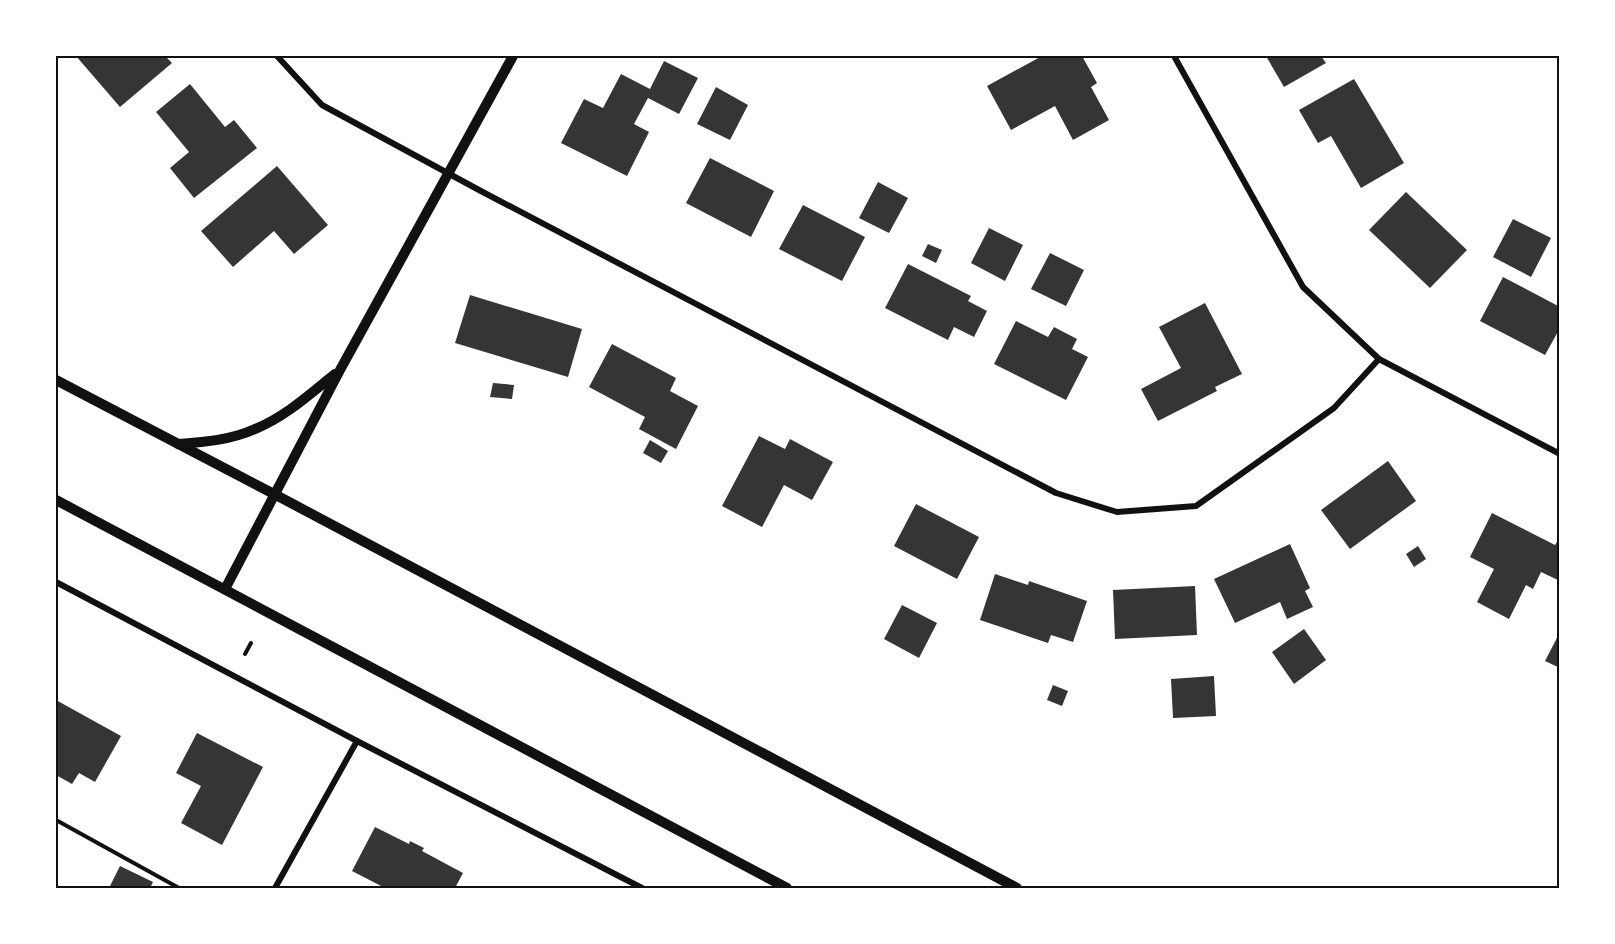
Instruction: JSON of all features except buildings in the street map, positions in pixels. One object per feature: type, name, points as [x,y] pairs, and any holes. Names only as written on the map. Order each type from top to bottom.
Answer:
[{"type":"street","points":[[276,56],[322,105],[449,174],[1056,494],[1117,512],[1196,506],[1334,408],[1379,359]]},
{"type":"street","points":[[225,589],[340,370],[513,56]]},
{"type":"street","points":[[1174,56],[1303,287],[1379,359],[1560,454]]},
{"type":"street","points":[[177,444],[218,440],[255,430],[288,411],[340,370]]},
{"type":"street","points":[[56,380],[1017,888]]},
{"type":"street","points":[[56,500],[787,888]]},
{"type":"street","points":[[56,582],[642,888]]},
{"type":"street","points":[[275,888],[357,741]]},
{"type":"path","points":[[245,654],[251,643]]},
{"type":"path","points":[[56,820],[179,888]]}]
